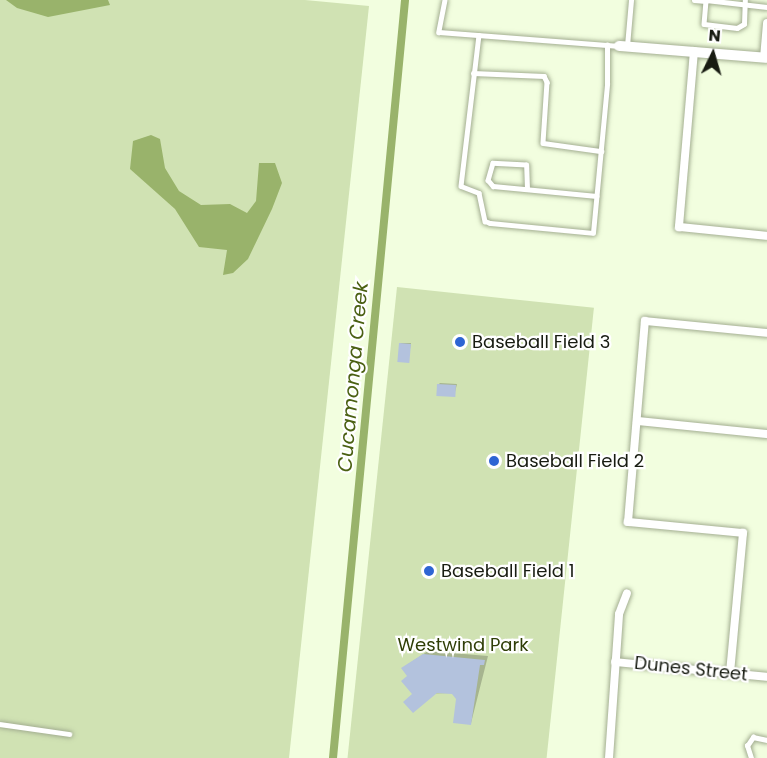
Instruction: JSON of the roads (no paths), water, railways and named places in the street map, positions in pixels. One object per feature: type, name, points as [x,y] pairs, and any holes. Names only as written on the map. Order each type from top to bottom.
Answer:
[{"type":"street","points":[[623,46],[766,58],[767,23]]},
{"type":"street","points":[[694,51],[679,227],[767,236]]},
{"type":"street","points":[[730,673],[743,533],[628,522],[645,321],[767,333]]},
{"type":"street","points":[[637,421],[767,434]]},
{"type":"street","points":[[609,758],[618,614],[627,594]]},
{"type":"street","name":"Dunes Street","points":[[615,662],[767,677]]},
{"type":"lane","points":[[446,0],[439,32],[623,46],[631,0]]},
{"type":"lane","points":[[694,0],[745,3],[767,7]]},
{"type":"lane","points":[[706,0],[704,24],[737,28],[744,24],[745,3]]},
{"type":"lane","points":[[478,35],[460,183],[464,189],[479,193],[486,221],[593,233],[601,150],[607,45]]},
{"type":"lane","points":[[473,73],[544,76],[548,82],[543,143],[601,150]]},
{"type":"lane","points":[[526,189],[526,165],[493,163],[489,184],[526,189],[597,196]]},
{"type":"lane","points":[[0,724],[69,734]]},
{"type":"lane","points":[[751,758],[747,746],[753,737],[767,740]]},
{"type":"waterway","name":"Cucamonga Creek","points":[[333,758],[405,0]]},
{"type":"place","name":"Baseball Field 3","points":[[460,342]]},
{"type":"place","name":"Baseball Field 2","points":[[494,461]]},
{"type":"place","name":"Baseball Field 1","points":[[429,571]]},
{"type":"park label","name":"Westwind Park","points":[[463,645]]}]
